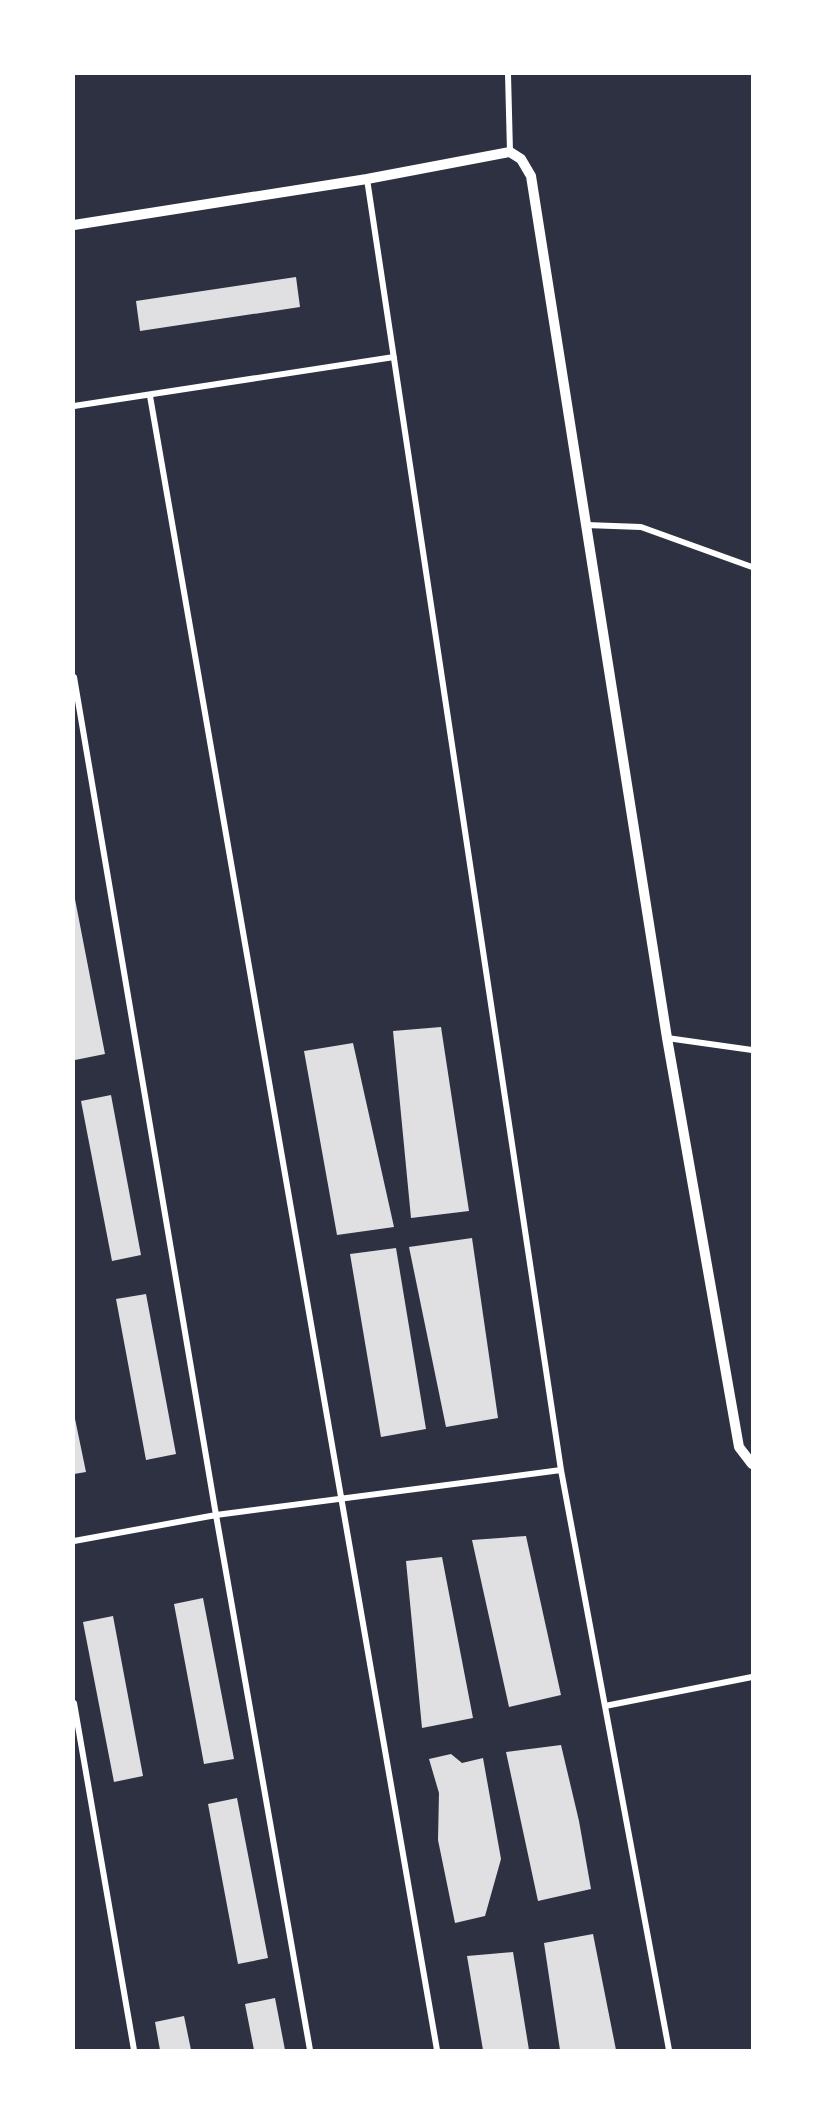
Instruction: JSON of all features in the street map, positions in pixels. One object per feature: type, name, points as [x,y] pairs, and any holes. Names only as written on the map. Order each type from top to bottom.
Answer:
[{"type":"street","points":[[508,74],[510,152]]},
{"type":"street","points":[[74,225],[367,179],[510,152],[521,159],[531,176],[667,1038],[739,1447],[753,1464]]},
{"type":"street","points":[[367,179],[561,1470],[669,2050]]},
{"type":"street","points":[[74,406],[394,357]]},
{"type":"street","points":[[150,396],[437,2050]]},
{"type":"street","points":[[586,525],[641,527],[753,567]]},
{"type":"street","points":[[74,677],[216,1515],[310,2050]]},
{"type":"street","points":[[667,1038],[753,1050]]},
{"type":"street","points":[[74,1540],[216,1515],[561,1470]]},
{"type":"street","points":[[605,1706],[753,1677]]},
{"type":"street","points":[[74,1703],[134,2050]]},
{"type":"building","points":[[296,277],[300,307],[140,331],[136,301]]},
{"type":"building","points":[[74,894],[105,1054],[75,1060],[74,1050]]},
{"type":"building","points":[[441,1027],[469,1211],[411,1218],[393,1031]]},
{"type":"building","points":[[353,1043],[394,1227],[337,1235],[304,1051]]},
{"type":"building","points":[[111,1095],[141,1255],[112,1261],[81,1101]]},
{"type":"building","points":[[472,1238],[498,1418],[446,1427],[409,1247]]},
{"type":"building","points":[[396,1248],[426,1429],[381,1437],[350,1254]]},
{"type":"building","points":[[146,1294],[176,1454],[146,1460],[116,1299]]},
{"type":"building","points":[[74,1414],[86,1472],[74,1474]]},
{"type":"building","points":[[526,1536],[561,1695],[509,1707],[472,1540]]},
{"type":"building","points":[[442,1557],[473,1718],[422,1728],[406,1561]]},
{"type":"building","points":[[203,1598],[234,1759],[204,1764],[174,1604]]},
{"type":"building","points":[[113,1616],[143,1776],[114,1782],[83,1622]]},
{"type":"building","points":[[561,1745],[579,1821],[591,1889],[538,1901],[506,1752]]},
{"type":"building","points":[[451,1754],[462,1763],[483,1758],[501,1859],[485,1916],[455,1923],[438,1840],[439,1793],[429,1759]]},
{"type":"building","points":[[237,1798],[268,1958],[238,1964],[208,1804]]},
{"type":"building","points":[[593,1934],[616,2050],[560,2050],[544,1943]]},
{"type":"building","points":[[513,1952],[529,2050],[483,2050],[467,1956]]},
{"type":"building","points":[[275,1998],[285,2050],[254,2050],[245,2004]]},
{"type":"building","points":[[184,2016],[191,2050],[160,2050],[155,2022]]}]
